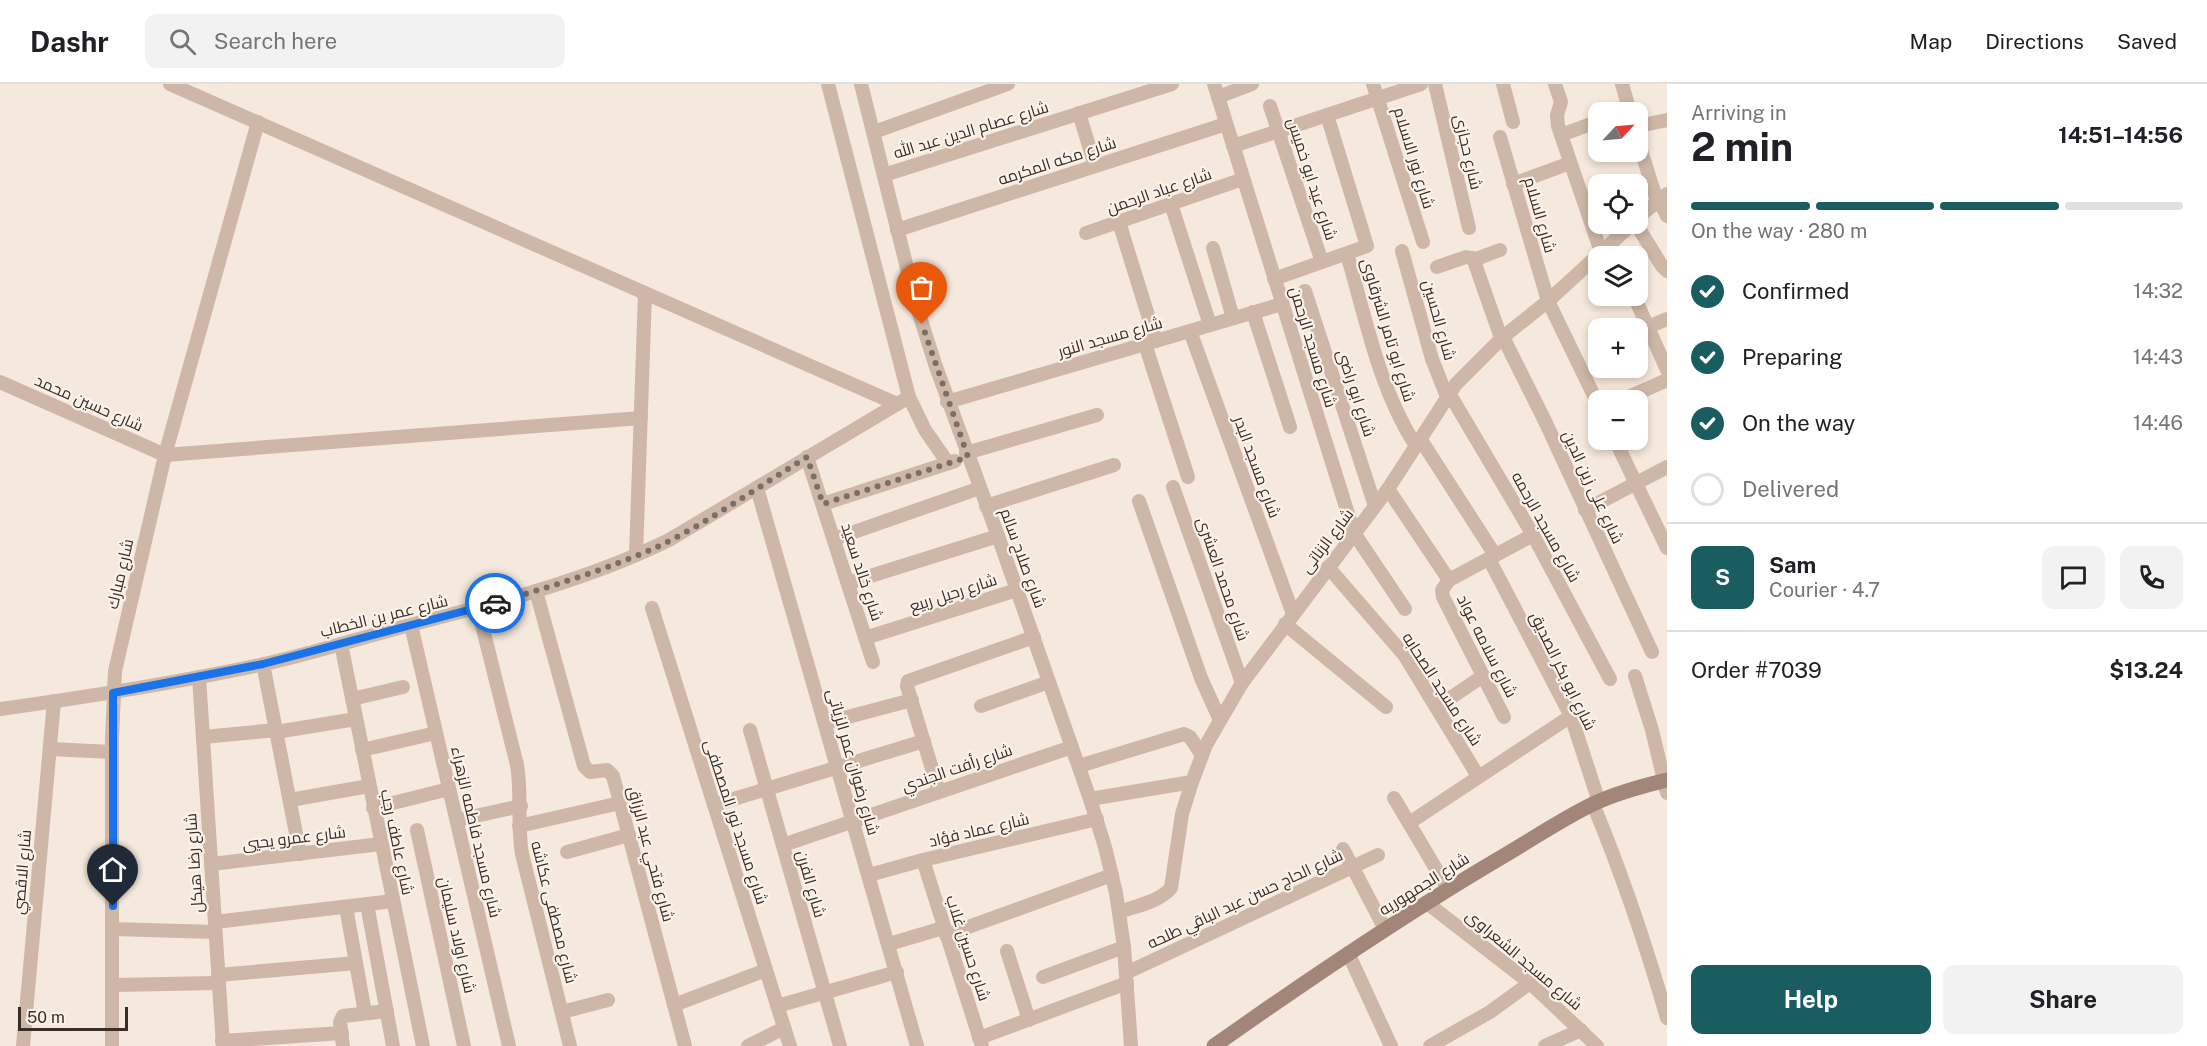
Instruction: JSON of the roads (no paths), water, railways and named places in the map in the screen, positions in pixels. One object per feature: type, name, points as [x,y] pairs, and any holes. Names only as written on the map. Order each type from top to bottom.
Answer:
[{"type":"main road","name":"شارع الجمهوريه","points":[[1214,1046],[1385,929],[1448,889],[1596,803],[1666,785]]},
{"type":"street","points":[[170,84],[645,293],[903,400]]},
{"type":"street","points":[[828,84],[903,400],[948,463]]},
{"type":"street","name":"شارع صلاح سالم","points":[[861,84],[916,304],[947,402],[998,536],[1097,819],[1119,912],[1124,947],[1131,1046]]},
{"type":"street","points":[[874,132],[1008,84]]},
{"type":"street","name":"شارع عصام الدين عبد الله","points":[[884,175],[1172,84]]},
{"type":"street","points":[[1216,90],[1252,84]]},
{"type":"street","name":"شارع نور الاسلام","points":[[1373,84],[1423,242]]},
{"type":"street","points":[[1233,146],[1421,84]]},
{"type":"street","name":"شارع حجازى","points":[[1435,84],[1469,228]]},
{"type":"street","points":[[1503,84],[1513,122]]},
{"type":"street","points":[[1555,84],[1561,102],[1557,120],[1570,163],[1608,246]]},
{"type":"street","points":[[1622,84],[1627,102]]},
{"type":"street","name":"شارع مسجد الرحمن","points":[[1216,90],[1354,533],[1405,609]]},
{"type":"street","name":"شارع عيد ابو خميس","points":[[1270,106],[1322,262]]},
{"type":"street","points":[[1079,113],[1095,166]]},
{"type":"street","name":"شارع ابو تامر الشرقاوى","points":[[1327,115],[1367,244],[1365,248],[1347,254],[1391,401],[1402,424],[1419,443]]},
{"type":"street","points":[[1648,124],[1667,120]]},
{"type":"street","name":"شارع مبارك","points":[[111,1046],[113,693],[119,650],[165,455],[258,122]]},
{"type":"street","name":"شارع مكه المكرمه","points":[[897,230],[1226,124]]},
{"type":"street","points":[[1561,135],[1588,125]]},
{"type":"street","name":"شارع السلام","points":[[1500,137],[1548,301],[1591,390]]},
{"type":"street","points":[[1646,162],[1667,216]]},
{"type":"street","points":[[1513,184],[1570,163]]},
{"type":"street","name":"شارع عباد الرحمن","points":[[1086,233],[1243,180]]},
{"type":"street","points":[[1648,209],[1661,198]]},
{"type":"street","points":[[1171,204],[1210,325]]},
{"type":"street","points":[[1119,222],[1188,477]]},
{"type":"street","name":"شارع الزناتى","points":[[1614,246],[1624,234]]},
{"type":"street","points":[[1642,234],[1667,271]]},
{"type":"street","points":[[1212,248],[1233,318]]},
{"type":"street","points":[[1437,267],[1466,257],[1479,258],[1500,250]]},
{"type":"street","name":"شارع الحسين","points":[[1402,251],[1432,359],[1448,395]]},
{"type":"street","points":[[1274,279],[1347,254]]},
{"type":"street","name":"شارع على زين الدين","points":[[1473,258],[1502,338],[1544,420],[1652,652]]},
{"type":"street","name":"شارع الزناتى","points":[[1119,912],[1158,898],[1171,888],[1182,814],[1202,755],[1220,720],[1242,683],[1388,489],[1448,395],[1472,366],[1502,338],[1588,269]]},
{"type":"street","name":"شارع ابو راضى","points":[[1305,291],[1375,506]]},
{"type":"street","points":[[636,555],[645,293]]},
{"type":"street","name":"شارع مسجد النور","points":[[947,402],[1282,304]]},
{"type":"street","points":[[1253,312],[1290,427]]},
{"type":"street","points":[[1667,319],[1648,327],[1667,370]]},
{"type":"street","name":"شارع مسجد البدر","points":[[1190,331],[1289,619]]},
{"type":"street","points":[[1644,390],[1667,380]]},
{"type":"street","name":"شارع حسين محمد","points":[[0,382],[165,455]]},
{"type":"street","name":"شارع مسجد الرحمه","points":[[1448,395],[1533,535],[1610,679]]},
{"type":"street","name":"شارع عمر بن الخطاب","points":[[0,709],[113,693],[263,664],[478,609],[536,591],[636,555],[685,532],[903,400]]},
{"type":"street","points":[[823,504],[967,455],[1097,415]]},
{"type":"street","points":[[165,455],[641,418]]},
{"type":"street","name":"شارع ابو بكر الصديق","points":[[1419,443],[1492,557],[1571,716],[1596,803],[1639,923],[1667,1018]]},
{"type":"street","points":[[1620,450],[1667,548]]},
{"type":"street","name":"شارع خالد سعيد","points":[[807,457],[873,662]]},
{"type":"street","points":[[987,506],[1114,465]]},
{"type":"street","points":[[1585,510],[1667,467]]},
{"type":"street","name":"شارع محمد العشرى","points":[[1173,487],[1242,683]]},
{"type":"street","name":"شارع رضوان عمر الزياتى","points":[[757,488],[917,1046]]},
{"type":"street","points":[[834,538],[980,488]]},
{"type":"street","points":[[1388,489],[1449,580]]},
{"type":"street","points":[[1139,501],[1201,678],[1220,720]]},
{"type":"street","name":"شارع سلامه عواد","points":[[1504,717],[1443,597],[1442,590],[1449,580],[1533,535]]},
{"type":"street","points":[[848,583],[998,536]]},
{"type":"street","name":"شارع مسجد الصحابه","points":[[1328,567],[1392,640],[1419,677],[1478,776]]},
{"type":"street","name":"شارع رحيل ربيع","points":[[865,638],[1017,590]]},
{"type":"street","name":"شارع فتحي عبد الرزاق","points":[[536,591],[584,766],[590,772],[604,770],[612,774],[685,1046]]},
{"type":"street","name":"شارع مسجد نور المصطفى","points":[[652,608],[790,1046]]},
{"type":"street","name":"شارع مصطفى عكاشه","points":[[478,609],[517,765],[521,806],[519,826],[523,861],[570,1046]]},
{"type":"street","points":[[1289,619],[1386,707]]},
{"type":"street","name":"شارع مسجد فاطمه الزهراء","points":[[411,625],[509,1046]]},
{"type":"street","points":[[939,792],[908,682],[1034,637]]},
{"type":"street","name":"شارع عاطف رجب","points":[[341,644],[423,1046]]},
{"type":"street","points":[[263,664],[300,854]]},
{"type":"street","points":[[1437,706],[1483,676]]},
{"type":"street","points":[[1635,676],[1666,785]]},
{"type":"street","name":"شارع رضا هيكل","points":[[200,677],[222,1044]]},
{"type":"street","points":[[981,706],[1049,682]]},
{"type":"street","points":[[352,699],[403,687]]},
{"type":"street","points":[[825,723],[912,700]]},
{"type":"street","name":"شارع الاقصي","points":[[22,1046],[54,701]]},
{"type":"street","points":[[1409,823],[1571,716]]},
{"type":"street","points":[[203,737],[276,731],[356,719]]},
{"type":"street","name":"شارع الفرن","points":[[750,730],[840,1046]]},
{"type":"street","points":[[362,750],[436,733]]},
{"type":"street","points":[[1079,766],[1184,734],[1190,737],[1202,755]]},
{"type":"street","points":[[714,805],[924,741]]},
{"type":"street","name":"شارع رأفت الجندي","points":[[783,845],[1072,747]]},
{"type":"street","points":[[50,749],[112,752]]},
{"type":"street","points":[[1090,799],[1192,782]]},
{"type":"street","points":[[290,800],[369,786]]},
{"type":"street","points":[[374,808],[449,789]]},
{"type":"street","points":[[1394,798],[1448,889]]},
{"type":"street","points":[[519,826],[620,803]]},
{"type":"street","points":[[457,820],[521,806]]},
{"type":"street","name":"شارع عماد فؤاد","points":[[869,875],[1097,819]]},
{"type":"street","name":"شارع اولاد سليمان","points":[[417,830],[464,1046]]},
{"type":"street","points":[[567,852],[629,835]]},
{"type":"street","name":"شارع عمرو يحيي","points":[[211,864],[381,844]]},
{"type":"street","points":[[1343,849],[1385,929]]},
{"type":"street","name":"شارع الحاج حسن عبد الباقي طلحه","points":[[980,1042],[1126,978],[1378,855]]},
{"type":"street","name":"شارع حسين غلاب","points":[[923,860],[980,1042]]},
{"type":"street","points":[[889,944],[944,932],[1112,875]]},
{"type":"street","points":[[113,928],[215,927],[393,901]]},
{"type":"street","name":"شارع مسجد الشعراوى","points":[[1427,903],[1530,983],[1597,1046]]},
{"type":"street","points":[[367,904],[393,1046]]},
{"type":"street","points":[[346,907],[365,1013]]},
{"type":"street","points":[[1043,977],[1124,947]]},
{"type":"street","points":[[1007,951],[1029,1020]]},
{"type":"street","points":[[1348,953],[1391,1046]]},
{"type":"street","points":[[113,985],[219,979],[356,963]]},
{"type":"street","points":[[674,1005],[766,970]]},
{"type":"street","points":[[777,1006],[897,972]]},
{"type":"street","points":[[1430,1046],[1490,1012],[1530,983]]},
{"type":"street","points":[[562,1012],[608,1000]]},
{"type":"street","points":[[222,1044],[342,1040],[340,1022],[343,1016],[387,1011]]},
{"type":"street","points":[[748,1046],[784,1028]]},
{"type":"street","points":[[1545,1046],[1581,1030]]}]
